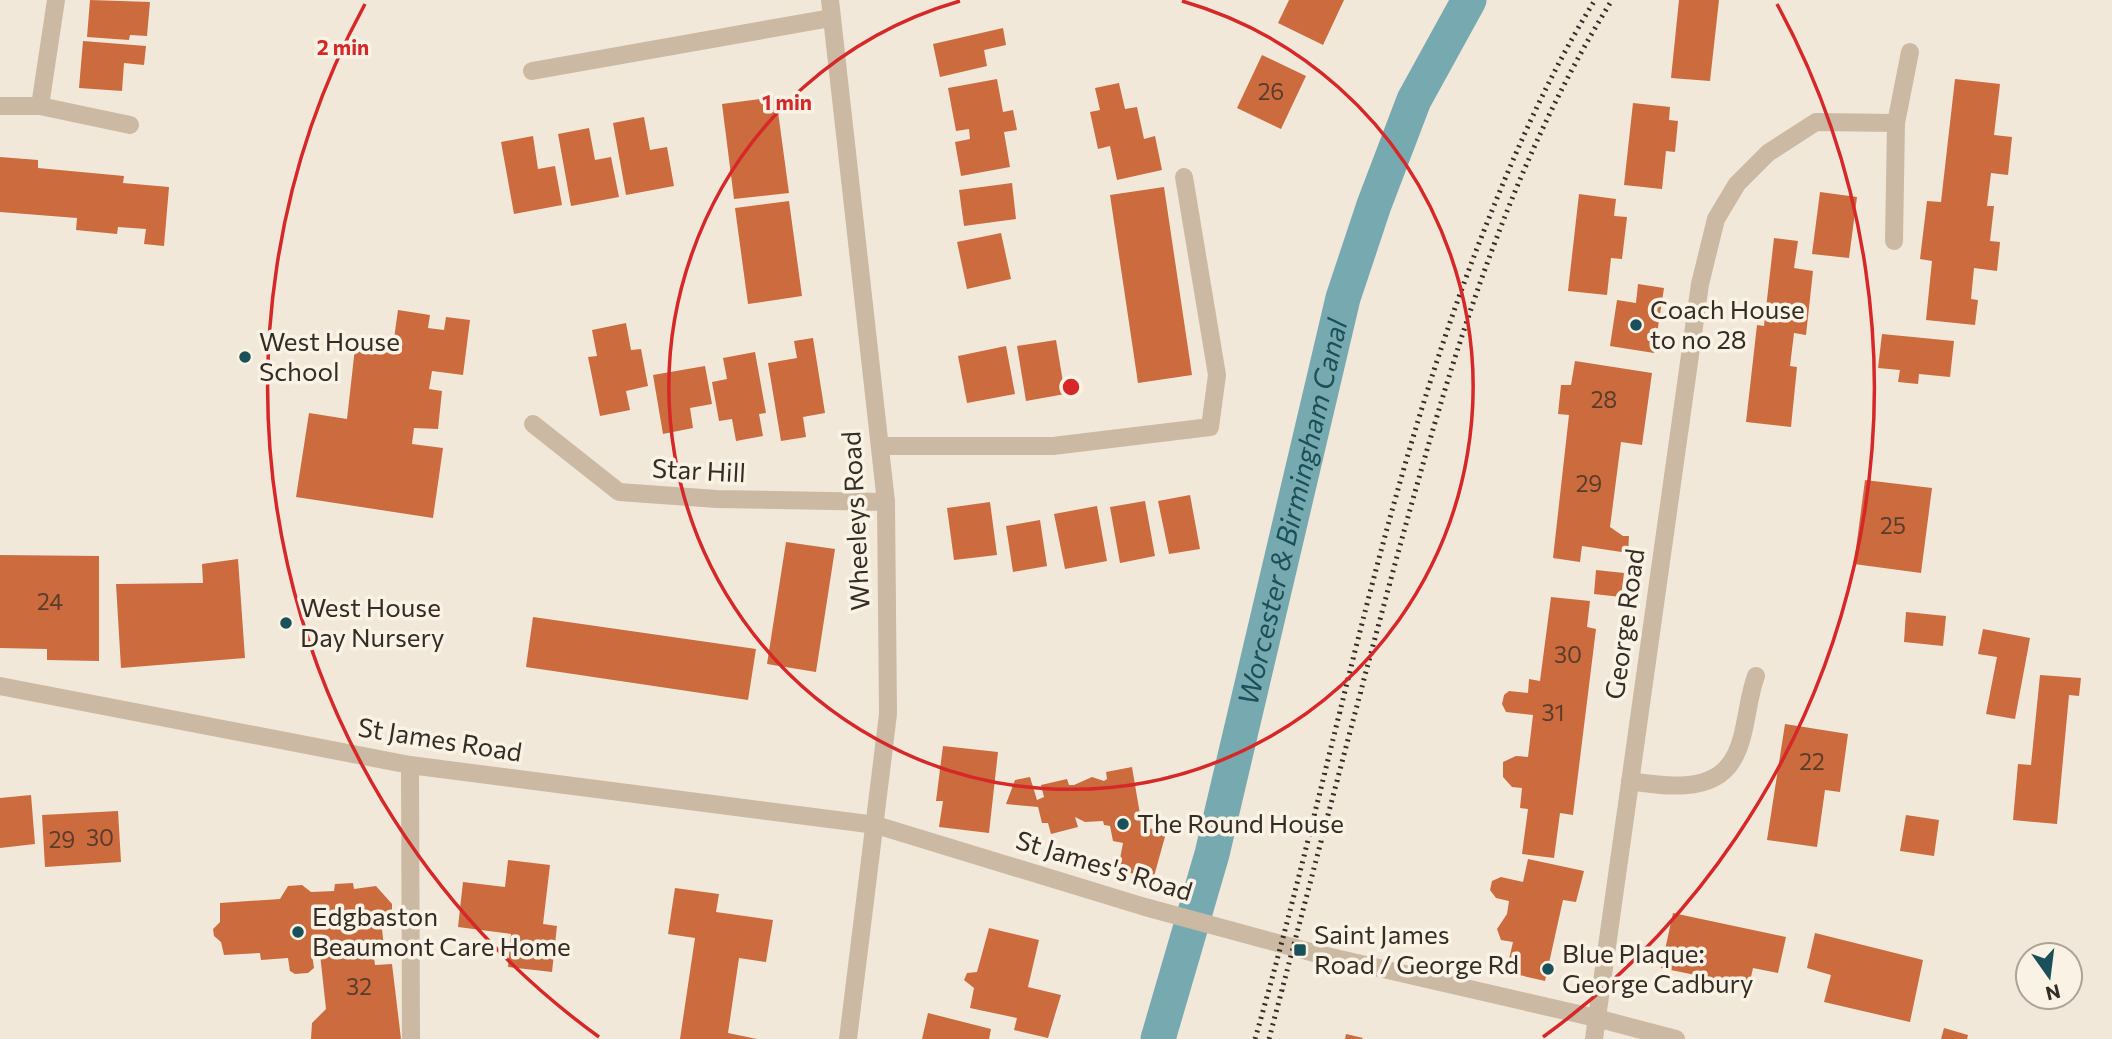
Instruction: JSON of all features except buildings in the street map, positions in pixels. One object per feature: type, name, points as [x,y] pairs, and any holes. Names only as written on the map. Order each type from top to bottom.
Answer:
[{"type":"street","points":[[40,106],[57,0]]},
{"type":"street","points":[[532,71],[831,9]]},
{"type":"street","name":"Wheeleys Road","points":[[831,9],[886,502],[888,714],[848,1039]]},
{"type":"street","points":[[1894,241],[1896,123],[1910,52]]},
{"type":"street","points":[[0,106],[40,106],[130,125]]},
{"type":"street","name":"George Road","points":[[1594,1039],[1700,284],[1717,219],[1737,184],[1768,153],[1816,122],[1896,123]]},
{"type":"street","points":[[881,446],[1053,446],[1210,427],[1217,375],[1184,177]]},
{"type":"street","name":"Star Hill","points":[[533,424],[619,492],[718,499],[886,502]]},
{"type":"street","points":[[1630,781],[1668,787],[1709,779],[1724,771],[1733,760],[1756,676]]},
{"type":"street","name":"St James Road","points":[[0,686],[410,765],[876,825]]},
{"type":"street","points":[[410,765],[411,1039]]},
{"type":"street","name":"St James's Road","points":[[876,825],[1145,907],[1318,954],[1597,1018]]},
{"type":"street","points":[[1597,1018],[1676,1039]]},
{"type":"waterway","name":"Worcester & Birmingham Canal","points":[[1158,1039],[1212,854],[1343,298],[1374,205],[1414,100],[1469,0]]},
{"type":"railway","points":[[1255,1039],[1389,522],[1451,318],[1524,134],[1550,80],[1595,0]]},
{"type":"railway","points":[[1269,1039],[1392,575],[1434,427],[1481,279],[1539,136],[1573,67],[1612,0]]},
{"type":"place","name":"Coach House to no 28","points":[[1636,325]]},
{"type":"place","name":"West House School","points":[[245,357]]},
{"type":"place","name":"West House Day Nursery","points":[[286,623]]},
{"type":"place","name":"The Round House","points":[[1123,824]]},
{"type":"place","name":"Edgbaston Beaumont Care Home","points":[[298,932]]},
{"type":"place","name":"Saint James Road / George Rd","points":[[1300,950]]},
{"type":"place","name":"Blue Plaque: George Cadbury","points":[[1548,969]]}]
